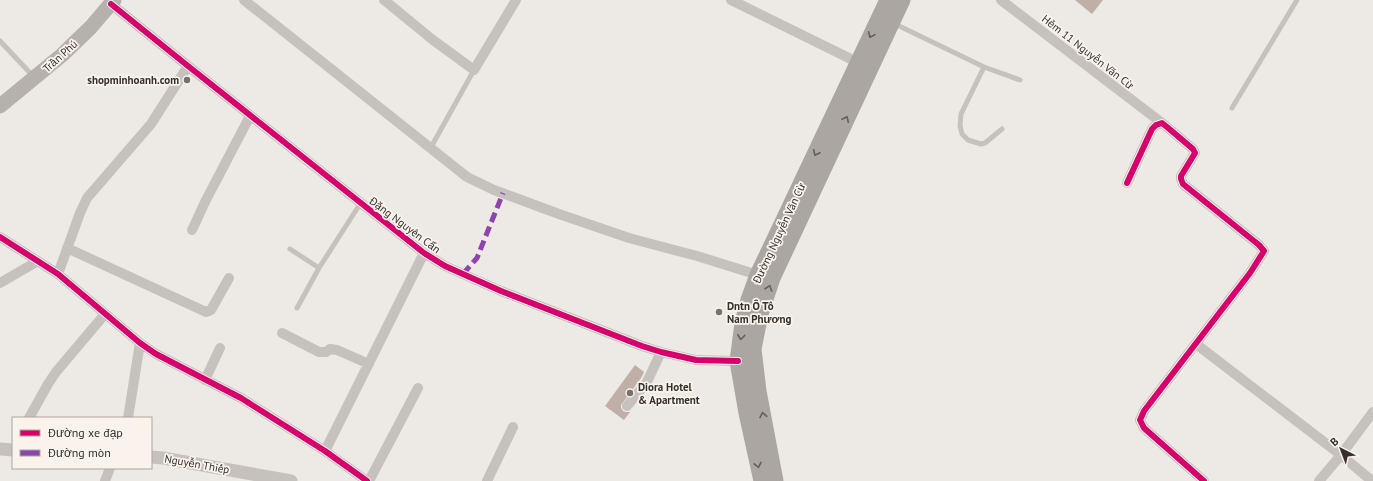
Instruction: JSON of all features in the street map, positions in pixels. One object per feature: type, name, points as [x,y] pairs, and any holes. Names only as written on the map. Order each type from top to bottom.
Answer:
[{"type":"main road","name":"Đường Nguyễn Văn Cừ","points":[[775,481],[758,391],[753,349],[760,314],[799,205],[859,63],[888,0]]},
{"type":"main road","name":"Đường Nguyễn Văn Cừ","points":[[762,481],[747,413],[738,361],[743,323],[749,300],[758,275],[799,205],[902,0]]},
{"type":"main road","name":"Trần Phú","points":[[0,106],[35,78],[91,27],[113,2]]},
{"type":"street","points":[[244,0],[467,177],[494,190],[629,238],[697,256],[758,275]]},
{"type":"street","points":[[384,0],[433,40],[474,70],[516,0]]},
{"type":"street","points":[[731,0],[859,63]]},
{"type":"street","name":"Hẻm 11 Nguyễn Văn Cừ","points":[[1001,0],[1162,123],[1193,149],[1195,153],[1181,179],[1183,184],[1259,245],[1264,252],[1250,273],[1196,344]]},
{"type":"street","name":"Đặng Nguyên Cẩn","points":[[113,2],[188,66],[360,204],[424,253],[445,266],[501,291],[642,346],[696,360],[738,361]]},
{"type":"street","points":[[58,274],[87,198],[151,124],[188,66]]},
{"type":"street","points":[[192,230],[250,116]]},
{"type":"street","points":[[1127,183],[1152,129],[1156,124],[1162,123]]},
{"type":"street","points":[[0,237],[58,274],[140,343],[156,354],[241,398],[325,451],[368,481],[418,388]]},
{"type":"street","points":[[67,248],[206,312],[211,310],[229,278]]},
{"type":"street","points":[[325,451],[424,253]]},
{"type":"street","points":[[0,283],[38,261]]},
{"type":"street","points":[[30,417],[56,372],[105,314]]},
{"type":"street","points":[[282,333],[319,352],[326,352],[330,349],[337,350],[369,364]]},
{"type":"street","points":[[128,417],[140,343]]},
{"type":"street","points":[[1204,481],[1144,428],[1140,420],[1144,411],[1196,344],[1341,455],[1372,481]]},
{"type":"street","points":[[205,380],[220,348]]},
{"type":"street","points":[[627,406],[647,382],[661,352]]},
{"type":"street","points":[[1319,481],[1341,455],[1373,412]]},
{"type":"street","points":[[487,481],[513,427]]},
{"type":"street","points":[[0,449],[12,450]]},
{"type":"street","name":"Nguyễn Thiếp","points":[[152,456],[274,480],[291,481]]},
{"type":"street","points":[[105,481],[110,469]]},
{"type":"lane","points":[[1232,108],[1297,0]]},
{"type":"lane","points":[[892,22],[984,67],[1020,80]]},
{"type":"lane","points":[[0,41],[35,78]]},
{"type":"lane","points":[[984,67],[961,114],[960,126],[962,134],[968,140],[981,144],[985,143],[1002,129]]},
{"type":"lane","points":[[430,149],[474,70]]},
{"type":"lane","points":[[297,308],[319,268],[360,204]]},
{"type":"lane","points":[[290,249],[319,268]]},
{"type":"building","points":[[1075,0],[1103,0],[1092,14]]},
{"type":"building","points":[[635,365],[644,372],[621,405],[623,411],[630,412],[624,420],[605,406]]},
{"type":"marked path","points":[[463,274],[477,258],[503,193]]},
{"type":"cycle path","points":[[111,4],[424,253],[445,266],[501,291],[642,346],[696,360],[738,361]]},
{"type":"cycle path","points":[[1127,183],[1152,129],[1156,125],[1162,123],[1193,149],[1195,153],[1181,176],[1183,184],[1259,245],[1264,251],[1250,273],[1144,411],[1140,420],[1144,428],[1204,481]]},
{"type":"cycle path","points":[[0,237],[58,274],[140,343],[156,354],[241,398],[325,451],[367,481]]},
{"type":"place","name":"shopminhoanh.com","points":[[187,80]]},
{"type":"place","name":"Dntn Ô Tô Nam Phương","points":[[719,312]]},
{"type":"place","name":"Diora Hotel & Apartment","points":[[630,393]]}]
